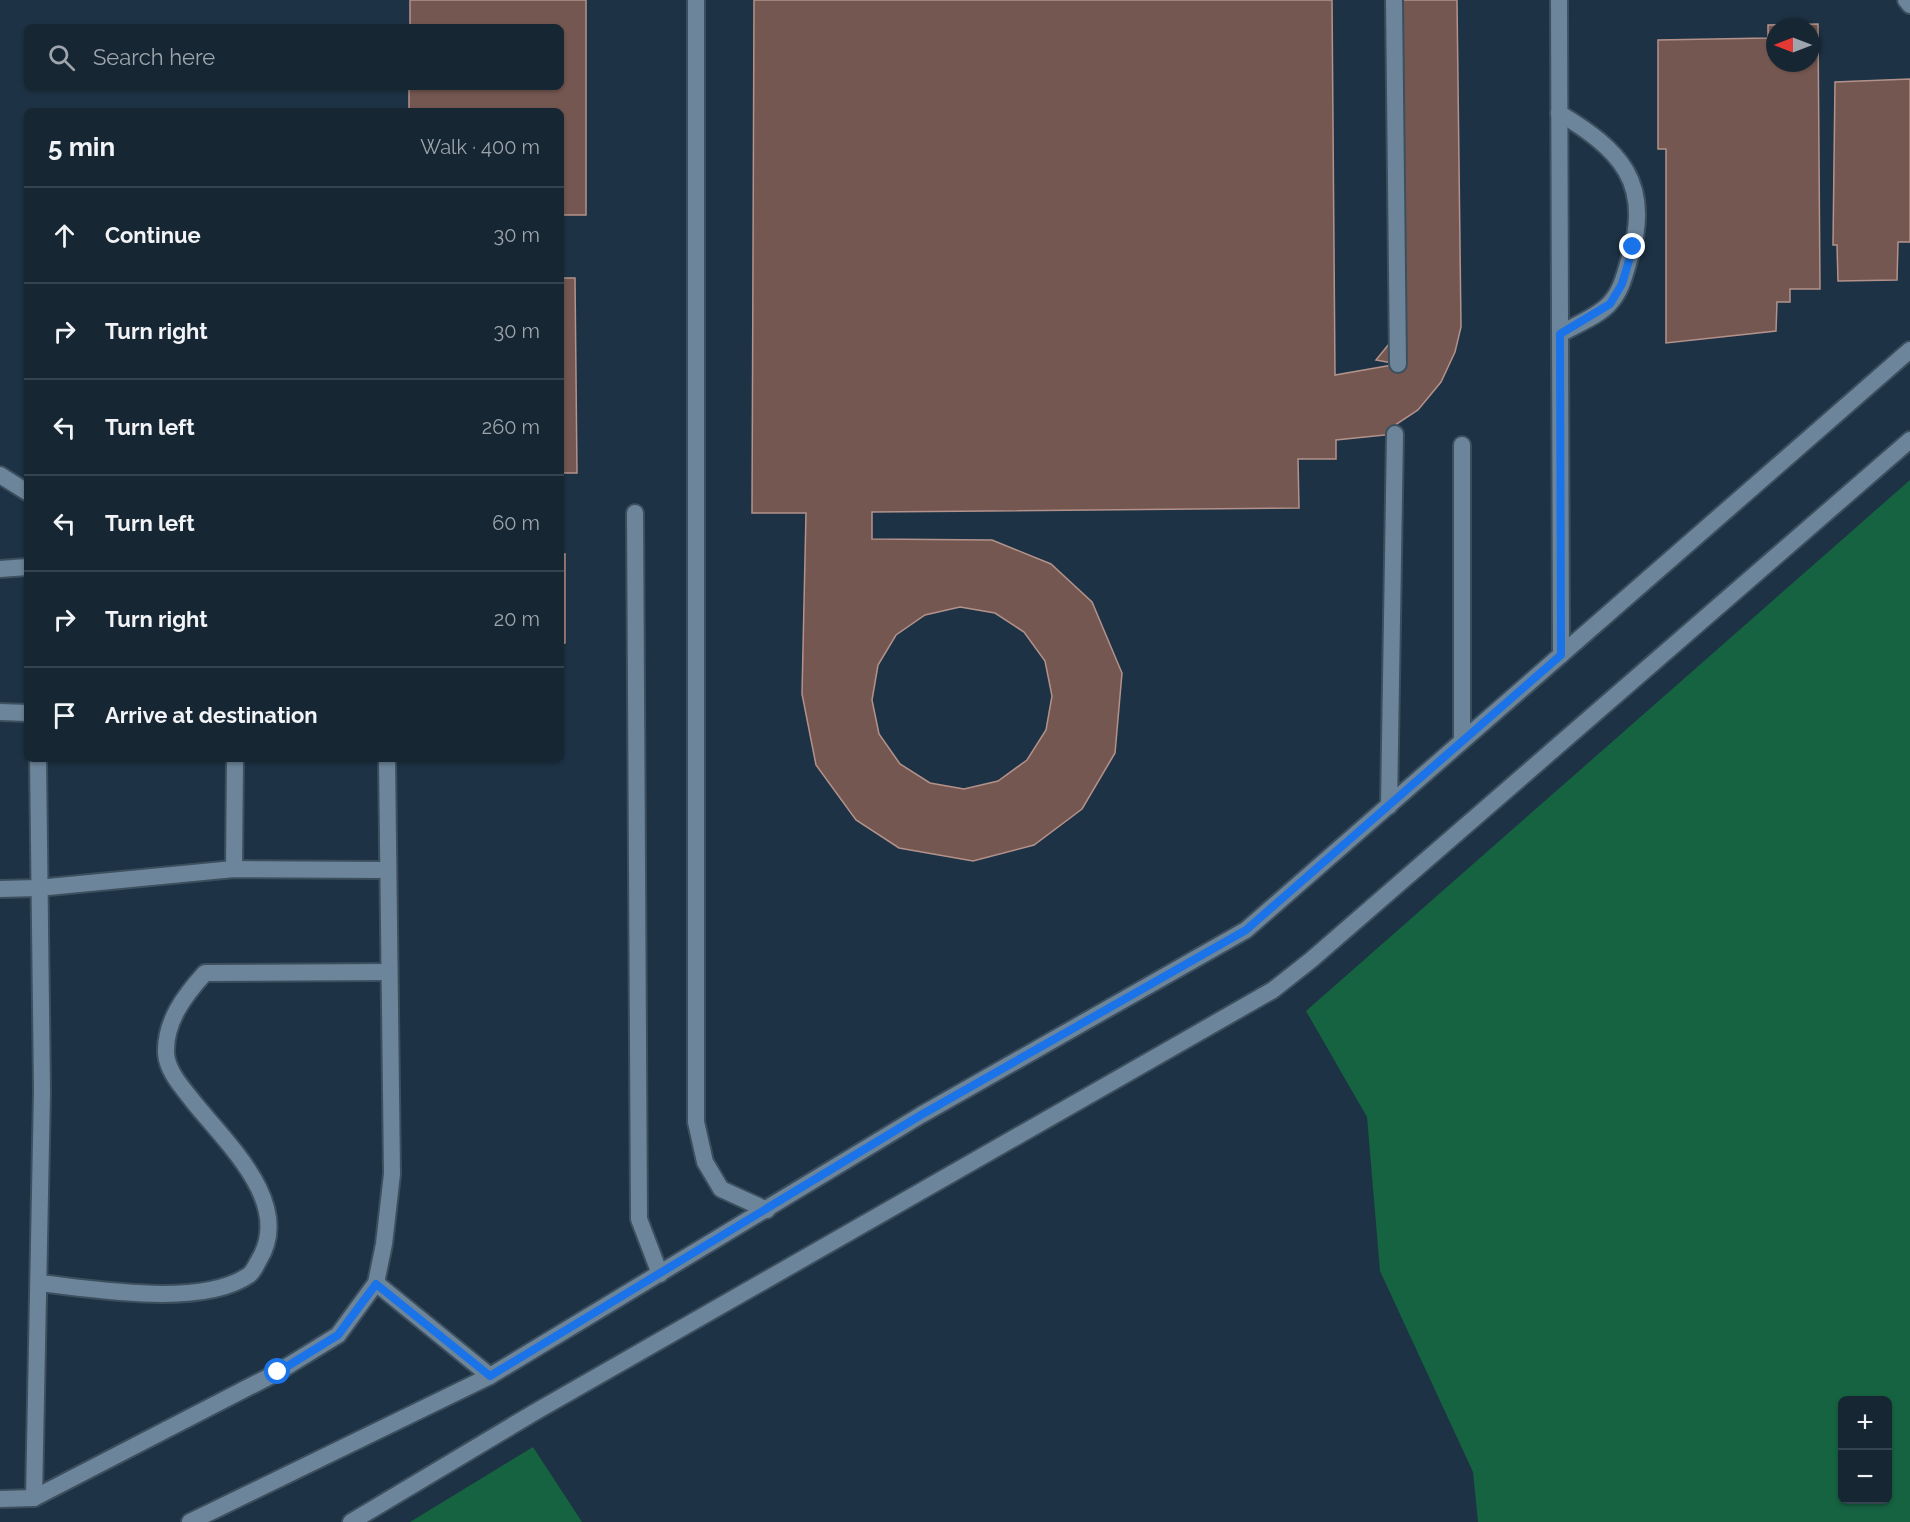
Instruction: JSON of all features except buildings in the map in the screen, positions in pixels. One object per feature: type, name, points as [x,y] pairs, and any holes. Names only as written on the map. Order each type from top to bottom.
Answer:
[{"type":"lane","points":[[696,0],[696,1122],[705,1162],[721,1189],[767,1210]]},
{"type":"lane","points":[[1394,0],[1398,364]]},
{"type":"lane","points":[[1559,0],[1561,655]]},
{"type":"lane","points":[[1906,0],[1910,5]]},
{"type":"lane","points":[[1559,113],[1596,135],[1614,151],[1628,172],[1635,197],[1637,221],[1633,247],[1622,284],[1610,304],[1560,334]]},
{"type":"lane","points":[[190,1522],[490,1376],[921,1115],[1246,930],[1910,350]]},
{"type":"lane","points":[[1389,807],[1395,434]]},
{"type":"lane","points":[[351,1522],[545,1406],[1273,990],[1311,960],[1910,440]]},
{"type":"lane","points":[[1462,445],[1462,741]]},
{"type":"lane","points":[[0,475],[24,490]]},
{"type":"lane","points":[[635,513],[639,1219],[660,1274]]},
{"type":"lane","points":[[0,569],[24,567]]},
{"type":"lane","points":[[0,712],[24,713]]},
{"type":"lane","points":[[34,1498],[42,1091],[38,762]]},
{"type":"lane","points":[[234,869],[235,762]]},
{"type":"lane","points":[[0,1498],[34,1498],[278,1372],[338,1335],[376,1284],[384,1244],[392,1174],[387,762]]},
{"type":"lane","points":[[0,889],[38,888],[234,869],[388,870]]},
{"type":"lane","points":[[39,1284],[136,1293],[187,1293],[230,1285],[251,1274],[268,1245],[269,1215],[253,1178],[176,1080],[166,1054],[171,1024],[184,996],[205,974],[389,972]]},
{"type":"lane","points":[[376,1284],[490,1376]]},
{"type":"green space","points":[[1910,480],[1910,1522],[1478,1522],[1473,1472],[1380,1271],[1367,1117],[1306,1011]]},
{"type":"green space","points":[[533,1447],[582,1522],[410,1522]]},
{"type":"route","points":[[278,1372],[338,1335],[376,1284],[490,1376],[921,1115],[1246,930],[1561,655],[1560,334],[1610,304],[1622,284],[1633,247]]}]
